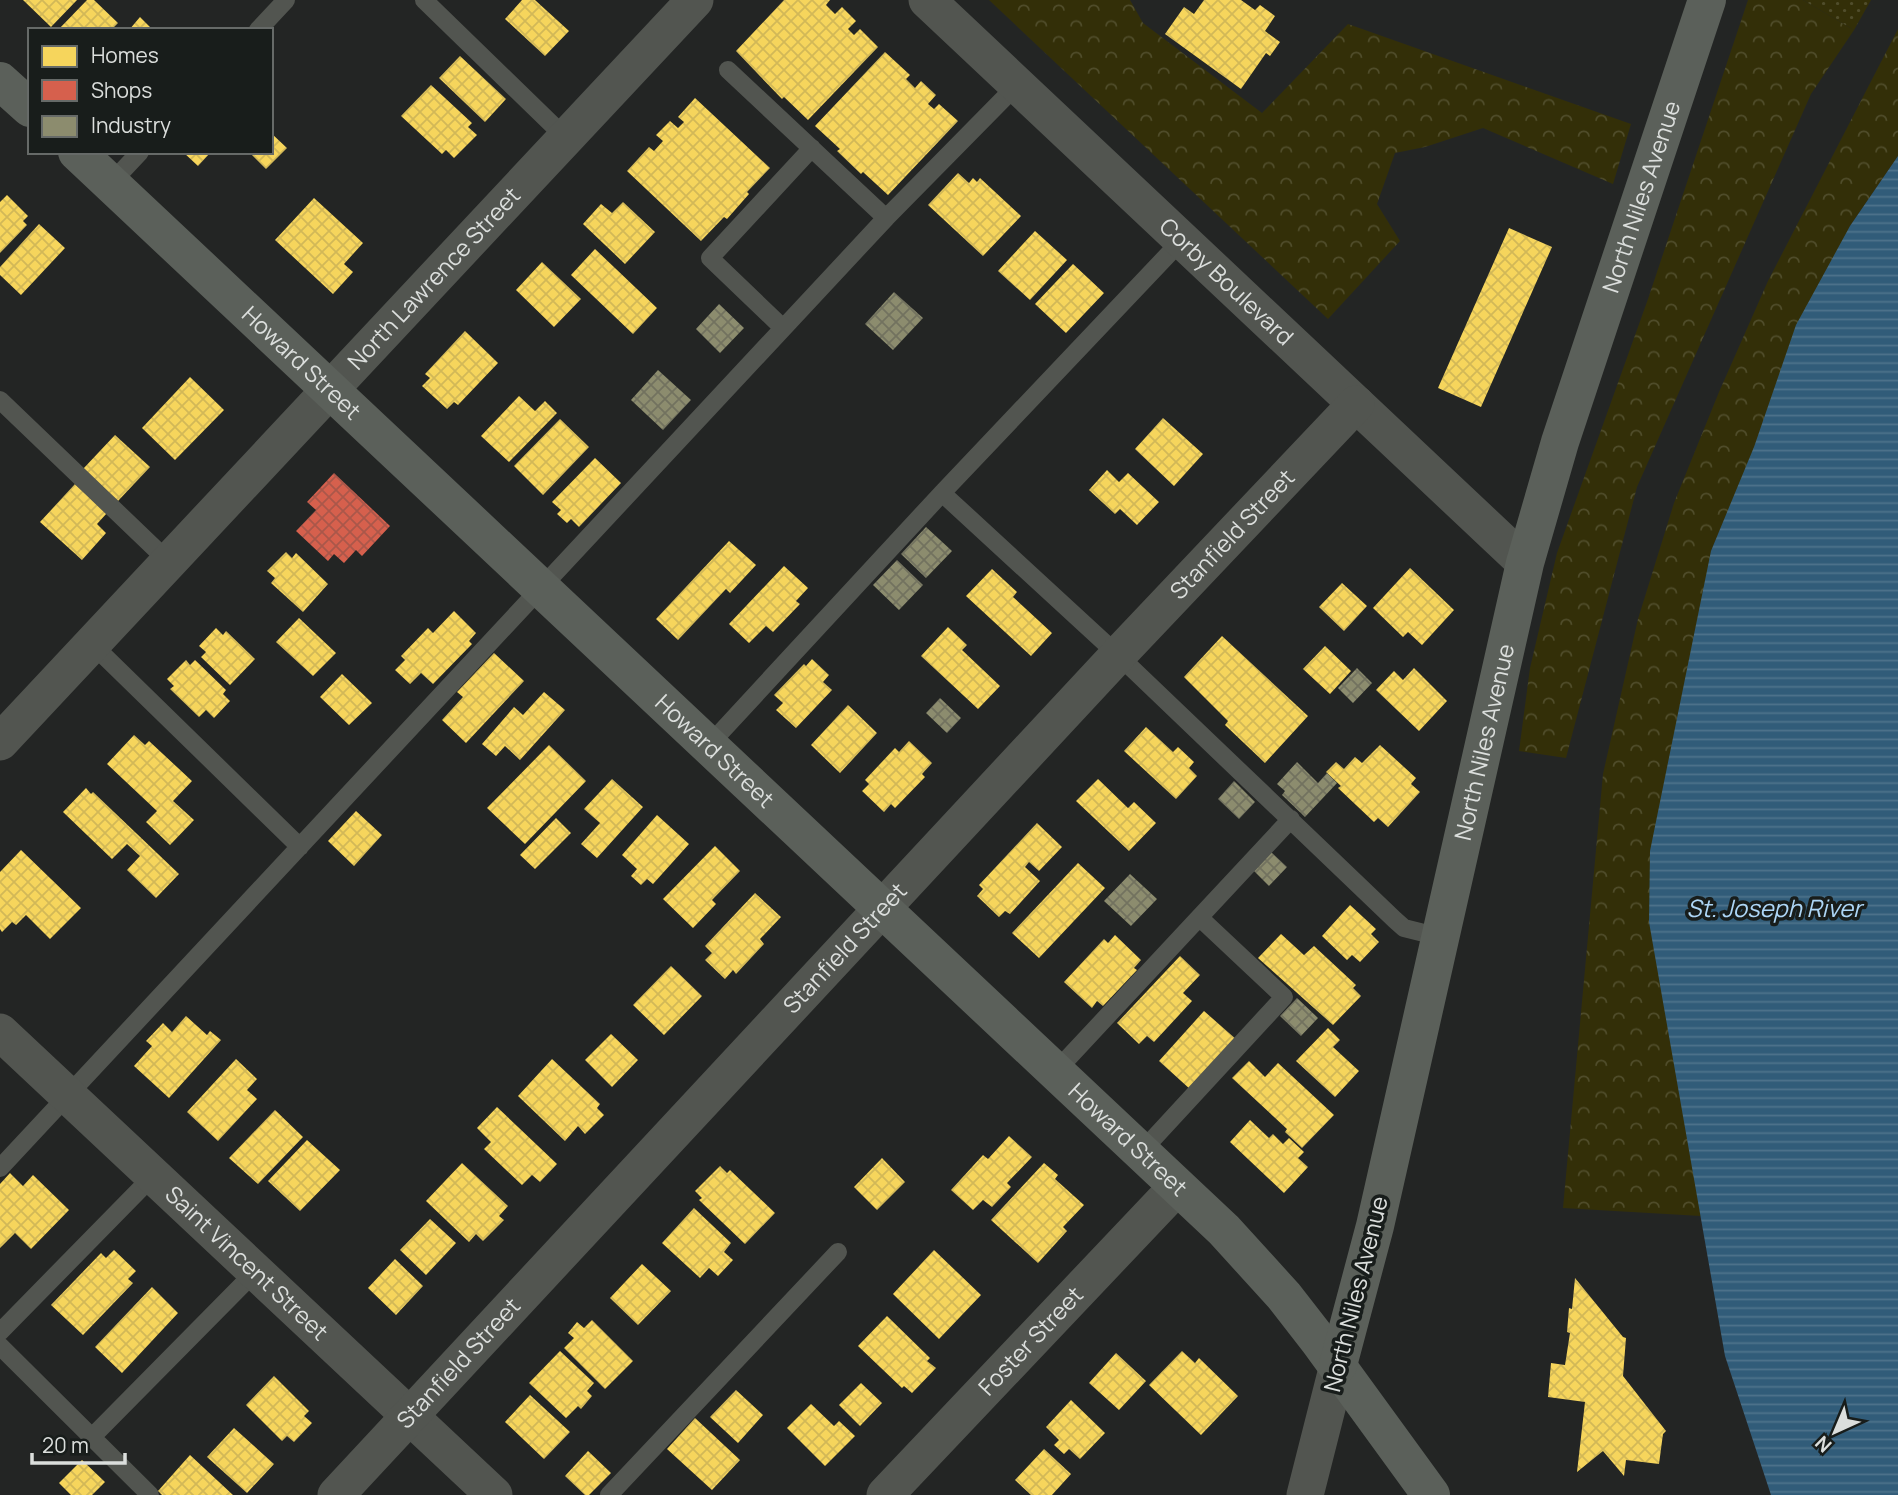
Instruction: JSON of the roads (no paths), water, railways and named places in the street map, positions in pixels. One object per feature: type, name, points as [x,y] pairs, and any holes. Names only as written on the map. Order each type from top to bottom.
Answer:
[{"type":"street","name":"North Lawrence Street","points":[[5,725],[91,643],[169,562],[695,0]]},
{"type":"street","name":"Corby Boulevard","points":[[927,0],[1525,563]]},
{"type":"street","name":"North Niles Avenue","points":[[1305,1495],[1375,1226],[1525,563],[1560,442],[1707,0]]},
{"type":"street","points":[[0,81],[28,106]]},
{"type":"street","name":"Howard Street","points":[[79,154],[1224,1230],[1284,1296],[1338,1365],[1431,1495]]},
{"type":"street","name":"Stanfield Street","points":[[336,1495],[1118,655],[1356,404]]},
{"type":"street","name":"Saint Vincent Street","points":[[0,1032],[494,1495]]},
{"type":"street","name":"Foster Street","points":[[885,1495],[1177,1187]]},
{"type":"lane","points":[[260,28],[286,0]]},
{"type":"lane","points":[[424,0],[566,138]]},
{"type":"lane","points":[[728,70],[886,218]]},
{"type":"lane","points":[[0,1168],[886,218],[1018,84]]},
{"type":"lane","points":[[783,328],[710,258],[812,148]]},
{"type":"lane","points":[[110,184],[138,154]]},
{"type":"lane","points":[[708,746],[942,493],[1182,240]]},
{"type":"lane","points":[[0,400],[169,562]]},
{"type":"lane","points":[[942,493],[1118,655],[1404,928],[1440,937]]},
{"type":"lane","points":[[91,643],[300,847]]},
{"type":"lane","points":[[1056,1071],[1291,819]]},
{"type":"lane","points":[[1141,1152],[1284,997],[1200,918]]},
{"type":"lane","points":[[0,1332],[153,1176]]},
{"type":"lane","points":[[609,1495],[838,1252]]},
{"type":"lane","points":[[92,1438],[255,1272]]},
{"type":"lane","points":[[0,1346],[150,1495]]},
{"type":"water","name":"St. Joseph River","points":[[1898,156],[1898,1495],[1771,1495],[1725,1356],[1649,922],[1650,851],[1711,551],[1754,447],[1796,325],[1850,226]]}]
